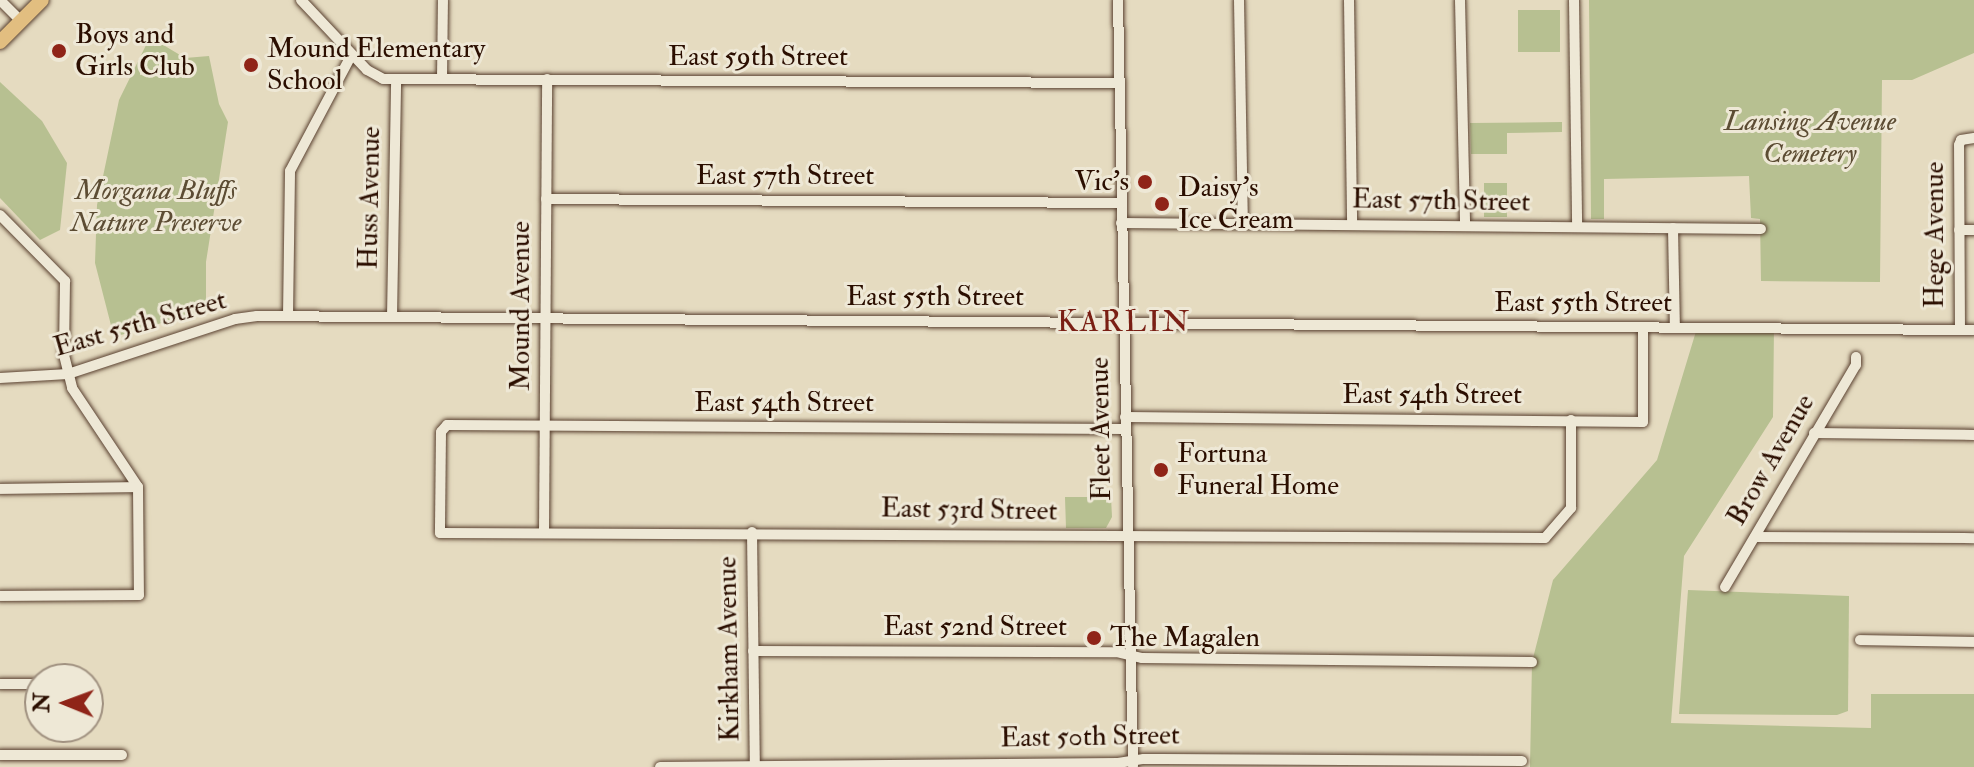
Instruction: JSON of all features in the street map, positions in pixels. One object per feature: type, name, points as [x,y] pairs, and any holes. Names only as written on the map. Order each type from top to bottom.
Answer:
[{"type":"main road","points":[[0,42],[42,0]]},
{"type":"street","points":[[0,0],[21,21]]},
{"type":"street","points":[[301,0],[372,74],[396,79]]},
{"type":"street","points":[[442,79],[443,0]]},
{"type":"street","name":"Fleet Avenue","points":[[1118,0],[1131,765]]},
{"type":"street","points":[[1239,0],[1243,224]]},
{"type":"street","points":[[1349,0],[1352,224]]},
{"type":"street","points":[[1460,0],[1465,224]]},
{"type":"street","points":[[1574,0],[1577,227]]},
{"type":"street","points":[[288,316],[290,171],[352,54]]},
{"type":"street","name":"East 59th Street","points":[[396,79],[1119,83]]},
{"type":"street","name":"Huss Avenue","points":[[392,317],[396,79]]},
{"type":"street","name":"Mound Avenue","points":[[544,532],[547,79]]},
{"type":"street","name":"Hege Avenue","points":[[1960,330],[1961,140],[1974,138]]},
{"type":"street","name":"East 57th Street","points":[[546,199],[1121,203]]},
{"type":"street","points":[[0,215],[65,281],[64,355],[72,388],[138,487],[139,595],[0,596]]},
{"type":"street","name":"East 57th Street","points":[[1121,223],[1761,229]]},
{"type":"street","points":[[1673,228],[1675,328]]},
{"type":"street","points":[[1959,230],[1974,230]]},
{"type":"street","name":"East 55th Street","points":[[0,378],[68,374],[235,319],[288,316],[1974,330]]},
{"type":"street","name":"East 54th Street","points":[[1125,417],[1643,422],[1643,328]]},
{"type":"street","name":"Brow Avenue","points":[[1725,587],[1856,365],[1856,357]]},
{"type":"street","name":"East 53rd Street","points":[[440,533],[752,532],[1545,538],[1571,508],[1571,420]]},
{"type":"street","name":"East 54th Street","points":[[440,533],[443,427],[1125,429]]},
{"type":"street","points":[[1814,433],[1974,435]]},
{"type":"street","points":[[0,489],[138,487]]},
{"type":"street","name":"Kirkham Avenue","points":[[752,532],[755,766]]},
{"type":"street","points":[[1755,537],[1974,538]]},
{"type":"street","points":[[1860,640],[1974,642]]},
{"type":"street","name":"East 52nd Street","points":[[753,651],[1116,652],[1142,658],[1532,662]]},
{"type":"street","points":[[0,684],[24,684]]},
{"type":"street","points":[[0,755],[122,755]]},
{"type":"street","name":"East 50th Street","points":[[660,767],[1522,761]]},
{"type":"green space","name":"Lansing Avenue Cemetery","points":[[1589,0],[1974,0],[1974,53],[1912,80],[1882,80],[1880,282],[1761,281],[1760,219],[1751,218],[1749,176],[1604,179],[1604,219],[1591,219]]},
{"type":"green space","points":[[1518,10],[1560,10],[1560,52],[1518,52]]},
{"type":"green space","name":"Morgana Bluffs Nature Preserve","points":[[150,37],[185,58],[209,56],[219,104],[228,122],[206,262],[206,310],[114,337],[95,263],[97,205],[119,100]]},
{"type":"green space","points":[[0,82],[42,121],[67,163],[60,230],[40,240],[0,198]]},
{"type":"green space","points":[[1562,122],[1562,132],[1507,133],[1507,154],[1471,154],[1470,123]]},
{"type":"green space","points":[[1484,183],[1507,183],[1507,217],[1484,217]]},
{"type":"green space","points":[[1697,328],[1774,328],[1773,417],[1684,556],[1671,723],[1871,728],[1871,694],[1974,694],[1974,767],[1530,767],[1532,662],[1553,580],[1657,460]]},
{"type":"green space","points":[[1065,497],[1111,497],[1112,517],[1106,528],[1066,528]]},
{"type":"green space","points":[[1688,590],[1849,596],[1848,711],[1837,715],[1679,714]]},
{"type":"place","name":"Boys and Girls Club","points":[[59,51]]},
{"type":"place","name":"Mound Elementary School","points":[[251,65]]},
{"type":"place","name":"Vic's","points":[[1145,182]]},
{"type":"place","name":"Daisy's Ice Cream","points":[[1162,204]]},
{"type":"place","name":"Fortuna Funeral Home","points":[[1161,470]]},
{"type":"place","name":"The Magalen","points":[[1094,638]]},
{"type":"district","name":"KARLIN","points":[[1124,322]]}]
